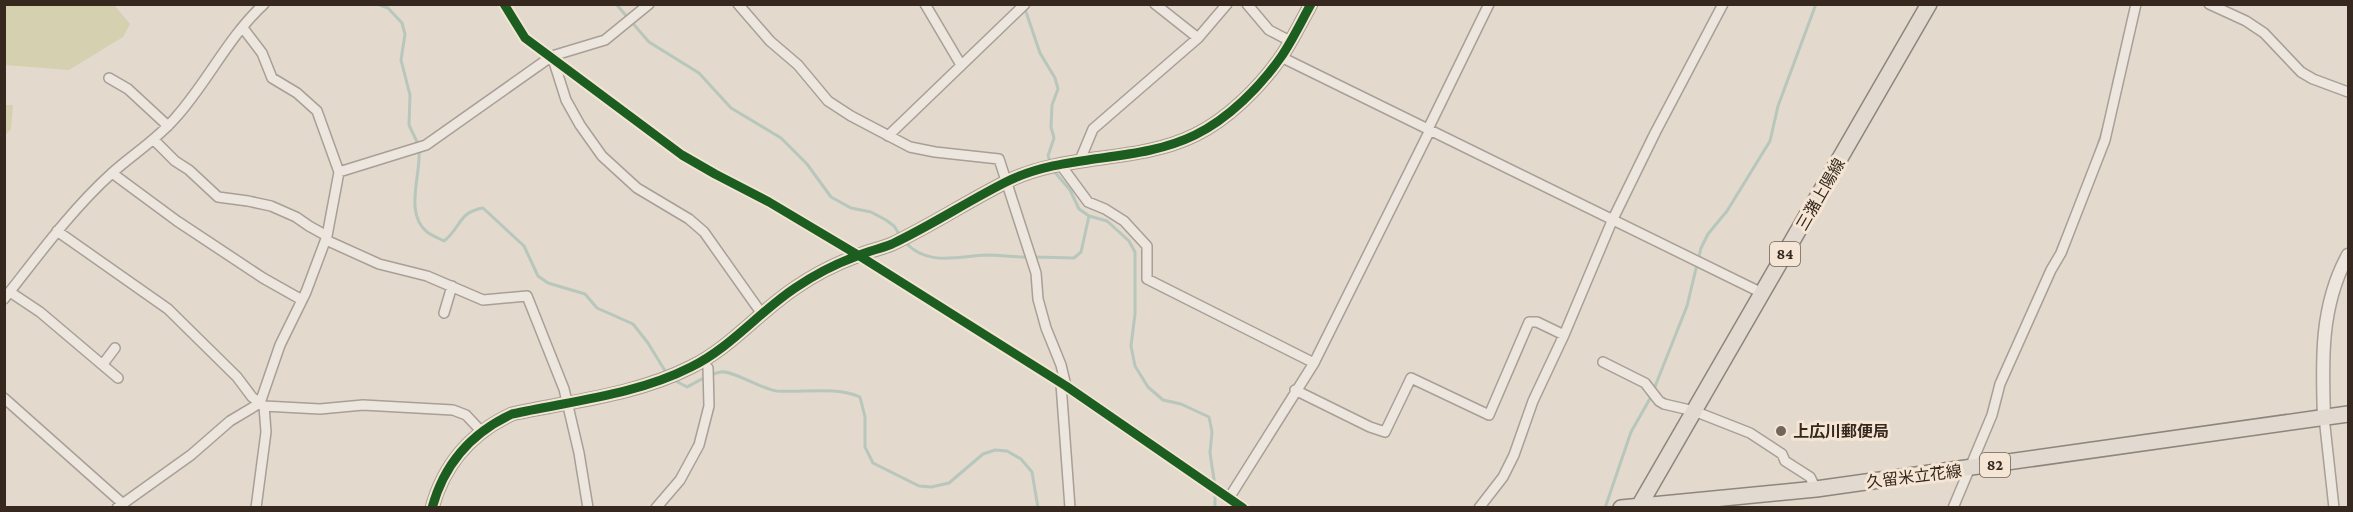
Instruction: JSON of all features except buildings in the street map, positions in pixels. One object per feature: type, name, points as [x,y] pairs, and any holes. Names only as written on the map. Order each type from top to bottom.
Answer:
[{"type":"main road","name":"三潴上陽線","points":[[1639,506],[1929,4]]},
{"type":"main road","name":"久留米立花線","points":[[1621,507],[1816,489],[2349,414]]},
{"type":"street","points":[[118,378],[40,312],[7,295],[57,231],[112,172],[154,140],[168,126],[200,88],[218,59],[264,4]]},
{"type":"street","points":[[504,4],[525,38],[682,155],[769,202],[858,255],[1064,385],[1243,507]]},
{"type":"street","points":[[339,172],[426,145],[552,56],[605,40],[649,4]]},
{"type":"street","points":[[738,4],[770,41],[798,65],[828,101],[910,147],[999,159],[1036,273],[1038,299],[1046,327],[1061,365],[1070,507]]},
{"type":"street","points":[[925,4],[961,65]]},
{"type":"street","points":[[1155,4],[1197,39]]},
{"type":"street","points":[[1080,160],[1093,129],[1197,39],[1227,4]]},
{"type":"street","points":[[1247,4],[1269,30],[1290,41]]},
{"type":"street","points":[[432,507],[446,470],[466,444],[495,422],[512,414],[641,387],[693,366],[794,289],[824,270],[889,245],[939,220],[1007,181],[1080,160],[1145,152],[1196,135],[1228,113],[1257,87],[1281,57],[1311,4]]},
{"type":"street","points":[[1229,498],[1314,363],[1489,4]]},
{"type":"street","points":[[1479,507],[1503,477],[1514,455],[1533,401],[1564,335],[1612,220],[1723,4]]},
{"type":"street","points":[[1953,507],[1992,415],[2004,374],[2080,208],[2105,140],[2136,4]]},
{"type":"street","points":[[2209,4],[2246,21],[2279,46],[2301,72],[2313,79],[2349,92]]},
{"type":"street","points":[[888,136],[1021,6]]},
{"type":"street","points":[[243,28],[262,53],[272,78],[297,93],[317,111],[339,172],[326,238],[302,300],[280,345],[262,405],[266,432],[256,507]]},
{"type":"street","points":[[552,56],[566,100],[602,156],[637,188],[689,219],[704,232],[762,314]]},
{"type":"street","points":[[1281,57],[1762,293]]},
{"type":"street","points":[[109,78],[128,89],[168,126]]},
{"type":"street","points":[[154,140],[218,197],[271,206],[296,216],[326,238],[379,264],[427,276],[483,300],[527,296],[568,402],[588,507]]},
{"type":"street","points":[[1054,166],[1088,202],[1124,221],[1147,246],[1147,279],[1314,363]]},
{"type":"street","points":[[112,172],[177,220],[263,278],[302,300]]},
{"type":"street","points":[[57,231],[168,309],[262,405]]},
{"type":"street","points":[[2334,507],[2324,417],[2325,328],[2332,291],[2349,255]]},
{"type":"street","points":[[444,313],[452,286]]},
{"type":"street","points":[[1295,390],[1385,432],[1411,378],[1489,415],[1529,322],[1536,322],[1564,335]]},
{"type":"street","points":[[103,364],[115,348]]},
{"type":"street","points":[[1603,362],[1645,383],[1664,404],[1694,411],[1750,433],[1782,454],[1785,461],[1810,477],[1816,489]]},
{"type":"street","points":[[656,507],[680,480],[699,445],[709,406],[708,368]]},
{"type":"street","points":[[4,398],[119,505],[191,455],[230,421],[262,405],[320,409],[363,405],[453,410],[466,415],[482,432]]},
{"type":"shaded area","points":[[4,5],[114,5],[130,24],[123,37],[69,70],[5,65]]},
{"type":"shaded area","points":[[5,105],[13,105],[11,129],[5,135]]},
{"type":"waterway","points":[[377,4],[388,8],[402,23],[405,34],[401,60],[410,95],[409,125],[418,144]]},
{"type":"waterway","points":[[616,4],[649,42],[699,73],[731,108],[781,138],[807,164],[831,197],[851,208],[871,212],[886,220],[894,226],[901,237]]},
{"type":"waterway","points":[[1654,389],[1687,306],[1701,248],[1770,141],[1778,106],[1816,4]]},
{"type":"waterway","points":[[2113,84],[2132,4]]},
{"type":"waterway","points":[[1024,6],[1040,53],[1055,78],[1058,89],[1052,105],[1051,127],[1054,138],[1048,156],[1051,163]]},
{"type":"waterway","points":[[2096,151],[2103,129]]},
{"type":"waterway","points":[[419,151],[415,193],[416,215],[427,232],[444,241],[464,217],[483,208],[524,246],[538,276],[548,283],[585,294],[597,308],[633,324],[667,374]]},
{"type":"waterway","points":[[1053,170],[1070,190],[1079,209],[1089,216],[1107,221],[1129,241],[1135,252],[1135,314],[1131,346],[1135,366],[1148,387],[1163,400],[1181,404],[1209,417],[1212,432],[1210,453],[1215,486]]},
{"type":"waterway","points":[[1034,257],[1074,258],[1081,252],[1089,216]]},
{"type":"waterway","points":[[2057,250],[2069,222]]},
{"type":"waterway","points":[[905,242],[914,250],[932,257],[985,255],[1027,257]]},
{"type":"waterway","points":[[672,379],[687,387],[712,374],[726,372],[770,390],[830,391],[860,397],[865,417],[865,447],[873,463],[919,486],[931,487],[949,483],[983,454],[995,450],[1007,451],[1021,459],[1032,472],[1038,508]]},
{"type":"waterway","points":[[1605,508],[1631,432],[1652,395]]},
{"type":"waterway","points":[[1215,492],[1215,508]]},
{"type":"cycle path","points":[[504,4],[525,38],[682,155],[769,202],[858,255],[1066,386],[1243,508]]},
{"type":"cycle path","points":[[432,508],[444,477],[461,452],[484,431],[512,414],[626,391],[670,377],[719,350],[782,298],[817,274],[849,259],[892,244],[1006,182],[1053,166],[1149,150],[1195,135],[1231,111],[1263,80],[1285,51],[1311,4]]},
{"type":"place","name":"上広川郵便局","points":[[1781,431]]}]
